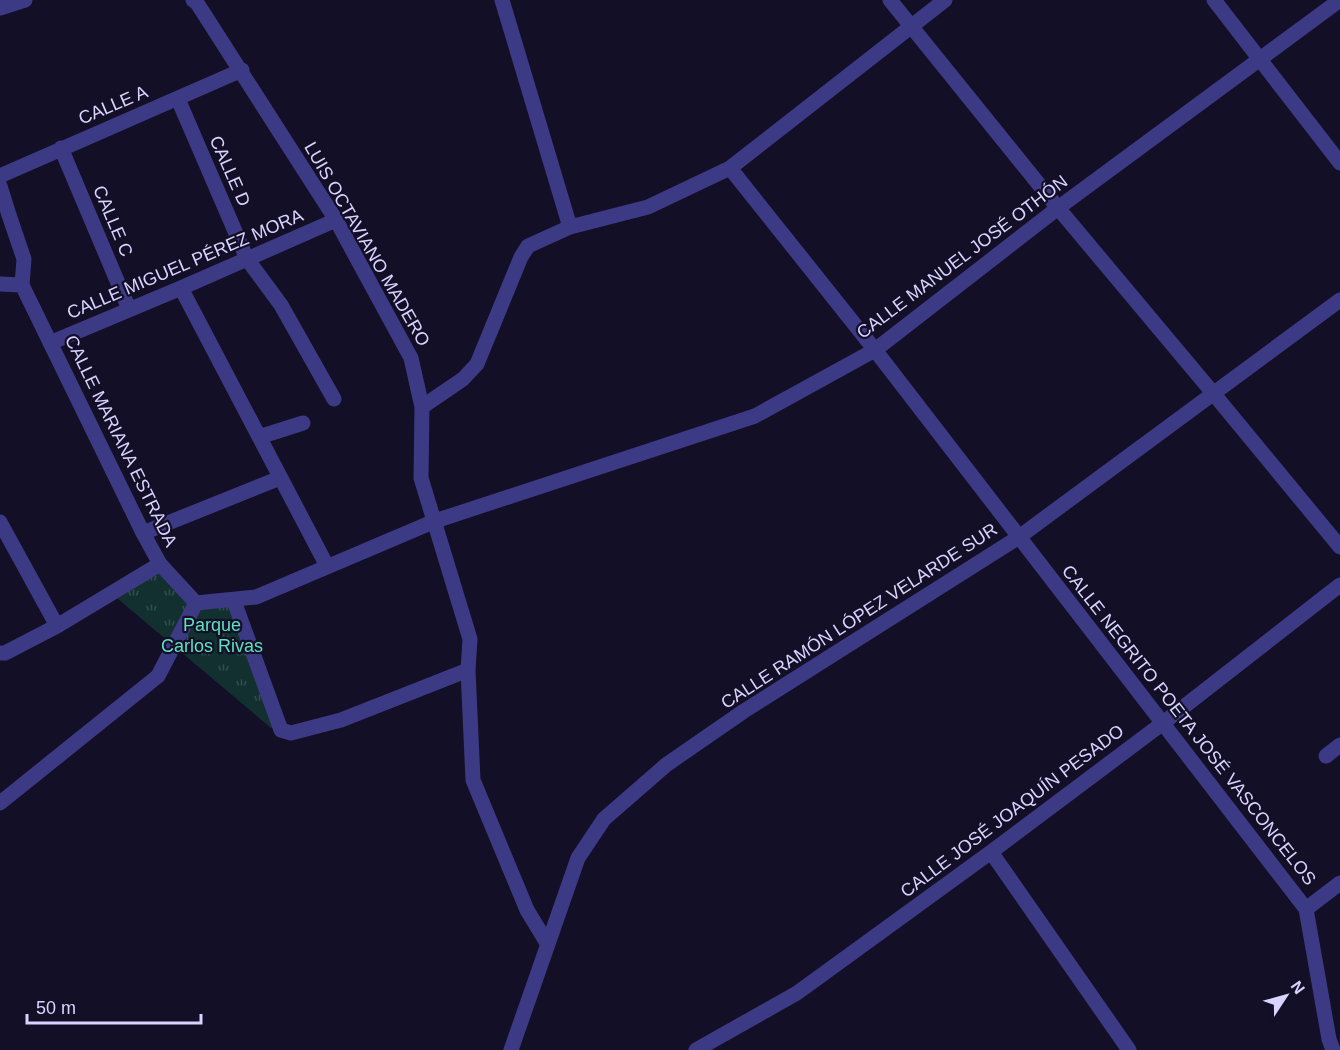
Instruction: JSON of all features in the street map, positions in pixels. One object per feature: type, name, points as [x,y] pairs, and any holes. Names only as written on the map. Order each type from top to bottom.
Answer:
[{"type":"street","points":[[0,8],[25,0]]},
{"type":"street","name":"LUIS OCTAVIANO MADERO","points":[[193,0],[242,70],[336,220],[411,358],[422,407],[421,478],[470,639],[468,670],[473,780],[527,910],[547,943]]},
{"type":"street","points":[[502,0],[570,227]]},
{"type":"street","points":[[890,0],[1058,208],[1340,547]]},
{"type":"street","points":[[422,407],[463,379],[477,364],[521,256],[528,246],[570,227],[648,207],[730,168],[945,0]]},
{"type":"street","points":[[1214,0],[1340,163]]},
{"type":"street","name":"CALLE MANUEL JOSÉ OTHÓN","points":[[435,521],[755,416],[875,350],[1058,208],[1340,0]]},
{"type":"street","name":"CALLE A","points":[[0,176],[242,70]]},
{"type":"street","name":"CALLE D","points":[[178,99],[247,259],[281,306],[334,399]]},
{"type":"street","name":"CALLE C","points":[[61,148],[129,309]]},
{"type":"street","name":"CALLE NEGRITO POETA JOSÉ VASCONCELOS","points":[[730,168],[875,350],[1306,909],[1328,1046]]},
{"type":"street","points":[[0,186],[24,259],[22,285],[0,284]]},
{"type":"street","name":"CALLE MIGUEL PÉREZ MORA","points":[[50,343],[336,220]]},
{"type":"street","name":"CALLE MARIANA ESTRADA","points":[[22,285],[143,533],[160,564],[196,603]]},
{"type":"street","points":[[181,288],[327,566]]},
{"type":"street","name":"CALLE RAMÓN LÓPEZ VELARDE SUR","points":[[511,1050],[578,858],[604,819],[666,765],[744,711],[1019,537],[1340,300]]},
{"type":"street","points":[[259,437],[303,423]]},
{"type":"street","points":[[143,533],[280,478]]},
{"type":"street","points":[[0,803],[158,676],[196,603],[256,597],[435,521]]},
{"type":"street","points":[[0,522],[57,626]]},
{"type":"street","points":[[0,653],[5,653],[57,626],[160,564]]},
{"type":"street","name":"CALLE JOSÉ JOAQUÍN PESADO","points":[[696,1050],[797,993],[991,852],[1340,585]]},
{"type":"street","points":[[234,601],[281,730],[291,733],[341,720],[468,670]]},
{"type":"street","points":[[1326,756],[1340,745]]},
{"type":"street","points":[[991,852],[1129,1050]]},
{"type":"street","points":[[1306,909],[1340,883]]},
{"type":"green space","name":"Parque Carlos Rivas","points":[[159,566],[191,604],[235,603],[280,725],[271,728],[111,593]]}]
